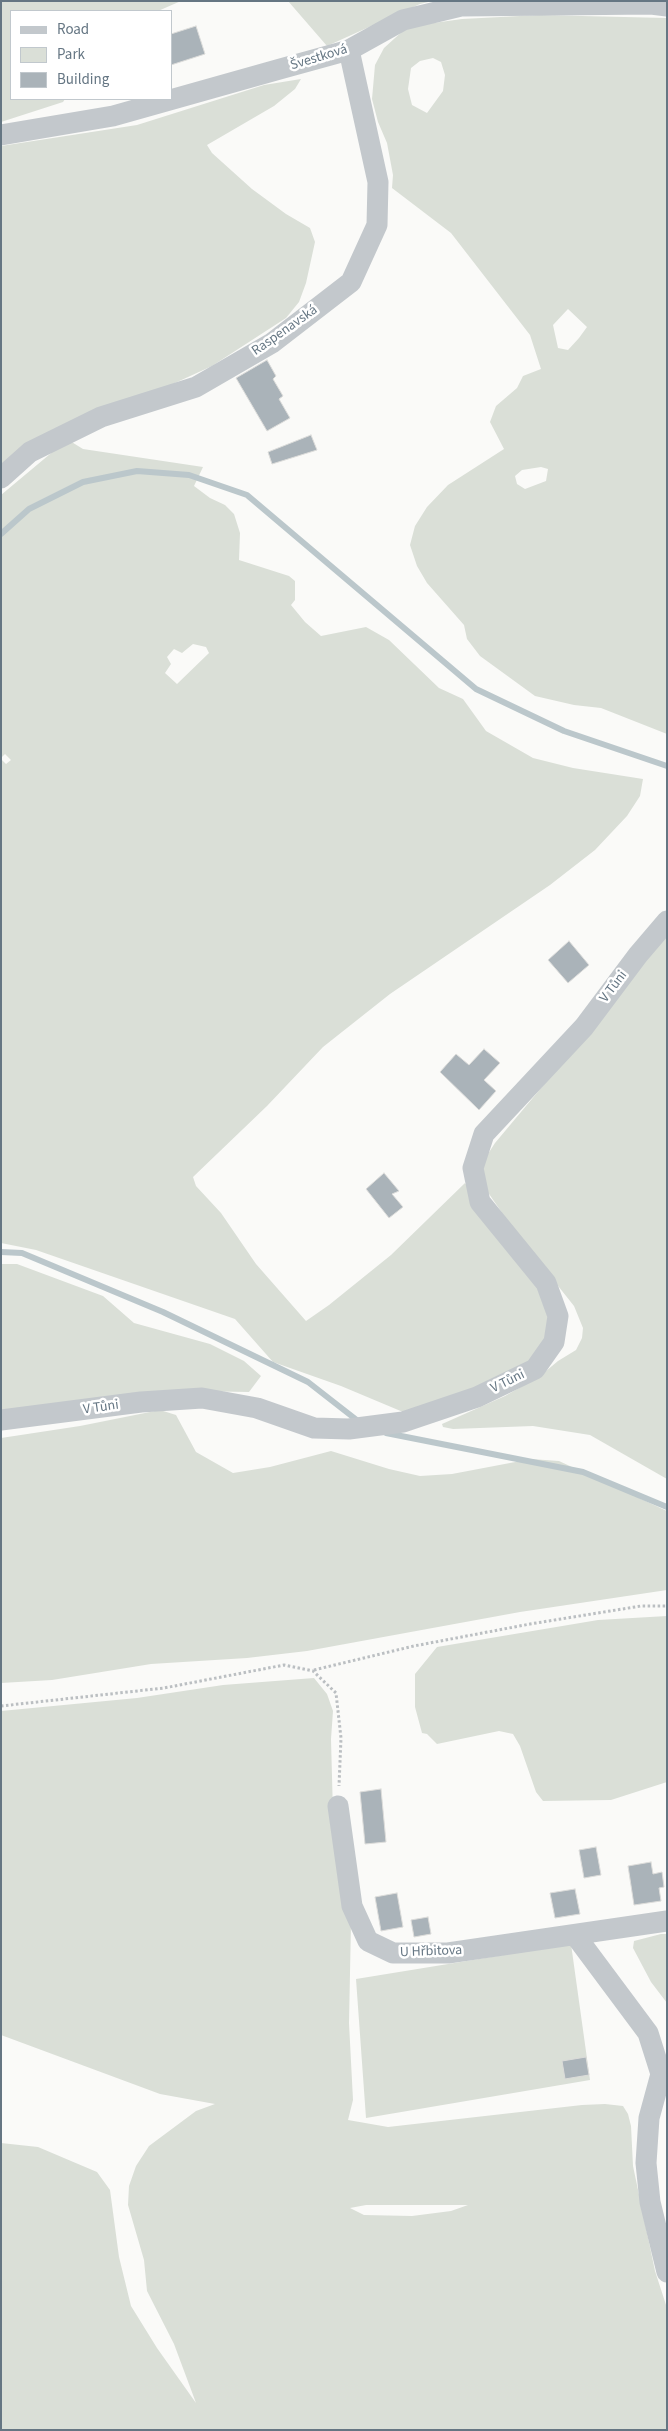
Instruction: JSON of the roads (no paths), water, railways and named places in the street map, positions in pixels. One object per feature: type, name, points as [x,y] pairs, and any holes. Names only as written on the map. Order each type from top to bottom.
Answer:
[{"type":"street","name":"Švestková","points":[[172,100],[349,50],[403,20],[461,6],[651,4],[667,6]]},
{"type":"street","name":"Raspenavská","points":[[1,478],[30,452],[100,417],[196,387],[272,343],[351,282],[378,225],[378,182],[349,50]]},
{"type":"street","name":"Švestková","points":[[1,135],[113,116],[170,100]]},
{"type":"street","name":"V Tůni","points":[[1,1420],[141,1402],[202,1398],[258,1408],[314,1428],[349,1429],[403,1422],[477,1397],[535,1369],[554,1342],[558,1316],[546,1283],[480,1202],[473,1168],[484,1134],[584,1028],[638,955],[667,921]]},
{"type":"street","name":"U Hřbitova","points":[[338,1806],[352,1906],[368,1941],[393,1954],[448,1953],[667,1921]]},
{"type":"street","points":[[575,1934],[648,2033],[664,2073],[649,2118],[646,2163],[650,2202],[667,2272]]},
{"type":"waterway","points":[[1,534],[29,509],[83,482],[137,471],[189,475],[247,495],[476,689],[564,731],[667,766]]},
{"type":"waterway","points":[[1,1252],[22,1253],[163,1312],[308,1382],[358,1421]]},
{"type":"waterway","points":[[386,1433],[583,1472],[667,1507]]}]
